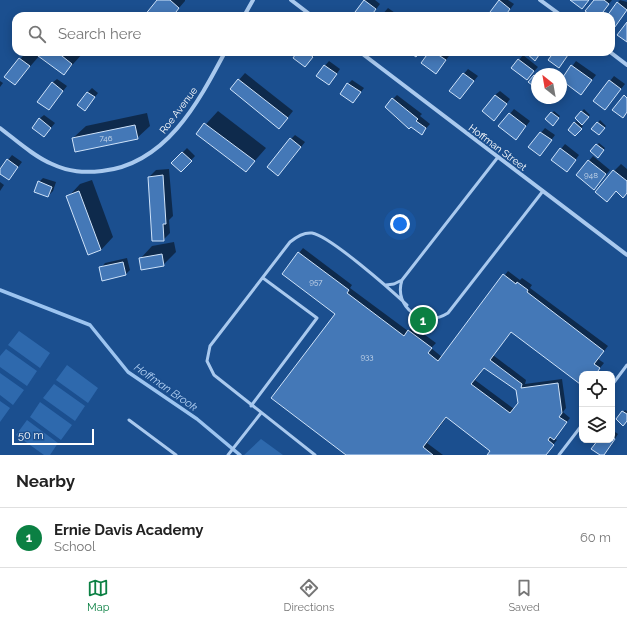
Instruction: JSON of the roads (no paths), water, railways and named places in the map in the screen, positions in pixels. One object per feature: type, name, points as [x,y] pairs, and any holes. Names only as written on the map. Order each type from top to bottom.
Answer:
[{"type":"street","points":[[246,12],[253,0]]},
{"type":"street","points":[[291,0],[307,12]]},
{"type":"street","points":[[540,0],[556,12]]},
{"type":"street","name":"Roe Avenue","points":[[0,128],[40,158],[65,170],[86,173],[112,170],[136,163],[154,152],[171,135],[193,107],[223,56]]},
{"type":"street","name":"Hoffman Street","points":[[365,56],[627,255]]},
{"type":"street","points":[[615,56],[627,65]]},
{"type":"lane","points":[[386,285],[394,284],[402,280],[498,157]]},
{"type":"lane","points":[[315,455],[251,406],[214,375],[207,361],[210,346],[290,242],[297,236],[306,233],[321,236],[386,285],[418,317],[426,319],[440,318],[448,313],[543,191]]},
{"type":"lane","points":[[251,406],[317,318],[263,278]]},
{"type":"lane","points":[[402,280],[401,292],[407,305]]},
{"type":"lane","points":[[615,381],[626,366]]},
{"type":"lane","points":[[229,454],[261,413]]},
{"type":"lane","points":[[129,420],[176,455]]},
{"type":"lane","points":[[559,455],[579,429]]},
{"type":"waterway","name":"Hoffman Brook","points":[[0,290],[90,325],[128,372],[197,419],[240,455]]},
{"type":"place","name":"Ernie Davis Academy","points":[[423,320]]}]
